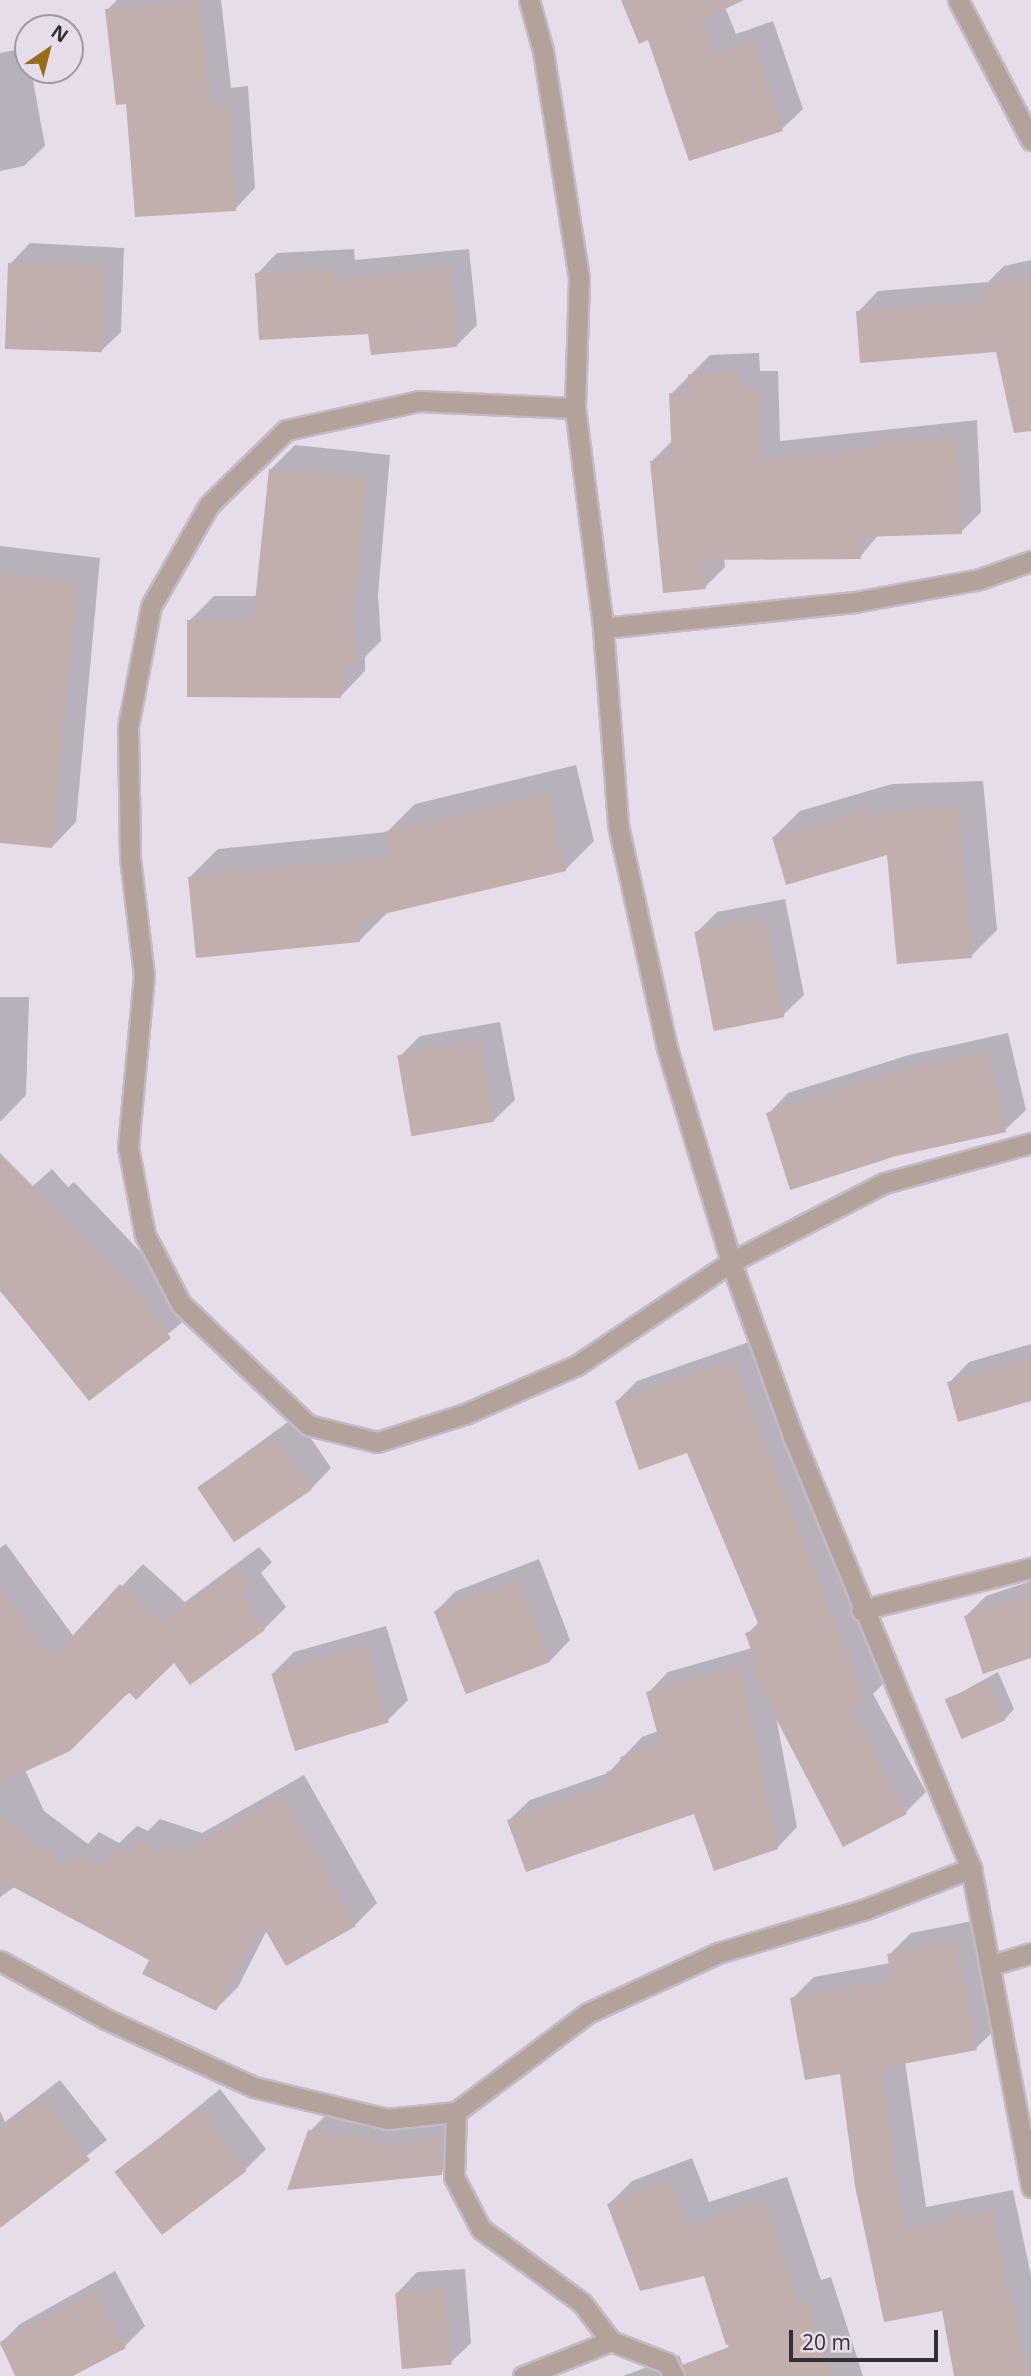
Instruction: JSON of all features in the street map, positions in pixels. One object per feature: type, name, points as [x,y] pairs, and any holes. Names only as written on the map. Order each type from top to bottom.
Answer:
[{"type":"street","points":[[529,0],[543,51],[579,279],[575,408],[603,628],[618,825],[667,1048],[731,1262],[861,1610],[971,1868],[992,1965],[1031,2187]]},
{"type":"street","points":[[958,0],[1031,140]]},
{"type":"street","points":[[575,408],[419,401],[286,430],[209,505],[151,606],[128,727],[130,858],[144,975],[128,1147],[145,1235],[181,1304],[308,1425],[377,1441],[465,1414],[577,1365],[731,1262],[884,1183],[1031,1143]]},
{"type":"street","points":[[603,628],[855,602],[980,579],[1031,561]]},
{"type":"street","points":[[861,1610],[1031,1568]]},
{"type":"street","points":[[0,1961],[106,2019],[254,2087],[387,2119],[456,2112],[600,2008],[718,1953],[866,1909],[971,1868]]},
{"type":"street","points":[[992,1965],[1031,1953]]},
{"type":"street","points":[[456,2112],[454,2177],[481,2229],[582,2303],[611,2341],[667,2362],[674,2376]]},
{"type":"street","points":[[523,2376],[611,2341]]},
{"type":"building","points":[[199,0],[211,107],[228,106],[236,211],[135,217],[126,104],[116,105],[105,9]]},
{"type":"building","points":[[621,0],[744,0],[702,20],[715,53],[753,41],[783,131],[689,161],[648,40],[639,44]]},
{"type":"building","points":[[8,263],[105,266],[102,352],[5,349]]},
{"type":"building","points":[[450,268],[457,347],[371,355],[368,334],[259,340],[255,273],[334,269],[335,279]]},
{"type":"building","points":[[1031,276],[1031,431],[1014,433],[996,352],[860,363],[856,311],[985,301],[982,286]]},
{"type":"building","points":[[739,372],[740,391],[758,390],[761,460],[877,448],[877,442],[958,439],[962,534],[858,537],[861,559],[703,560],[706,589],[663,593],[650,461],[672,461],[669,393],[689,393],[688,374]]},
{"type":"building","points":[[269,469],[366,479],[353,622],[357,668],[341,668],[341,698],[187,697],[187,620],[253,621]]},
{"type":"building","points":[[0,573],[77,582],[52,848],[0,843]]},
{"type":"building","points":[[548,793],[566,871],[358,920],[360,942],[196,958],[188,877],[390,857],[384,832]]},
{"type":"building","points":[[958,806],[972,958],[897,964],[887,855],[786,885],[772,837],[866,810],[868,815]]},
{"type":"building","points":[[765,918],[784,1017],[714,1031],[694,932]]},
{"type":"building","points":[[480,1041],[494,1122],[412,1136],[397,1056]]},
{"type":"building","points":[[988,1052],[1006,1132],[896,1156],[790,1190],[766,1113],[884,1075]]},
{"type":"building","points":[[0,1153],[130,1283],[171,1338],[89,1401],[0,1290]]},
{"type":"building","points":[[1031,1358],[1031,1401],[958,1422],[947,1382]]},
{"type":"building","points":[[732,1360],[866,1703],[850,1709],[907,1814],[843,1847],[747,1663],[755,1661],[745,1633],[760,1628],[687,1453],[639,1470],[615,1401]]},
{"type":"building","points":[[275,1435],[312,1490],[234,1542],[197,1488]]},
{"type":"building","points":[[236,1567],[251,1585],[240,1596],[265,1630],[190,1685],[174,1663],[136,1700],[129,1692],[70,1751],[0,1783],[0,1588],[52,1658],[120,1584],[162,1622]]},
{"type":"building","points":[[518,1579],[550,1662],[466,1694],[434,1611]]},
{"type":"building","points":[[1031,1594],[1031,1658],[983,1674],[964,1616]]},
{"type":"building","points":[[365,1645],[389,1722],[295,1751],[271,1674]]},
{"type":"building","points":[[741,1664],[778,1849],[714,1871],[694,1814],[526,1872],[507,1820],[610,1785],[606,1772],[623,1766],[620,1757],[660,1743],[646,1692]]},
{"type":"building","points":[[988,1681],[1005,1721],[962,1739],[945,1699]]},
{"type":"building","points":[[282,1796],[356,1926],[286,1966],[261,1923],[216,2011],[142,1974],[149,1960],[0,1880],[0,1817],[68,1867],[76,1853],[102,1867],[113,1846],[129,1855],[137,1840],[162,1853],[166,1846],[179,1854]]},
{"type":"building","points":[[956,1941],[977,2050],[881,2068],[904,2228],[991,2211],[1029,2376],[954,2376],[942,2311],[884,2322],[855,2186],[840,2074],[805,2080],[790,1998],[892,1980],[887,1954]]},
{"type":"building","points":[[41,2097],[90,2160],[0,2228],[0,2128]]},
{"type":"building","points":[[199,2108],[247,2171],[162,2235],[114,2172]]},
{"type":"building","points":[[308,2130],[395,2144],[440,2138],[442,2175],[287,2190]]},
{"type":"building","points":[[668,2180],[686,2225],[764,2200],[798,2302],[807,2299],[832,2376],[686,2376],[682,2365],[736,2344],[726,2345],[704,2276],[640,2291],[607,2204]]},
{"type":"building","points":[[445,2289],[452,2365],[402,2369],[395,2293]]},
{"type":"building","points":[[95,2291],[126,2348],[73,2376],[15,2376],[0,2342]]}]
